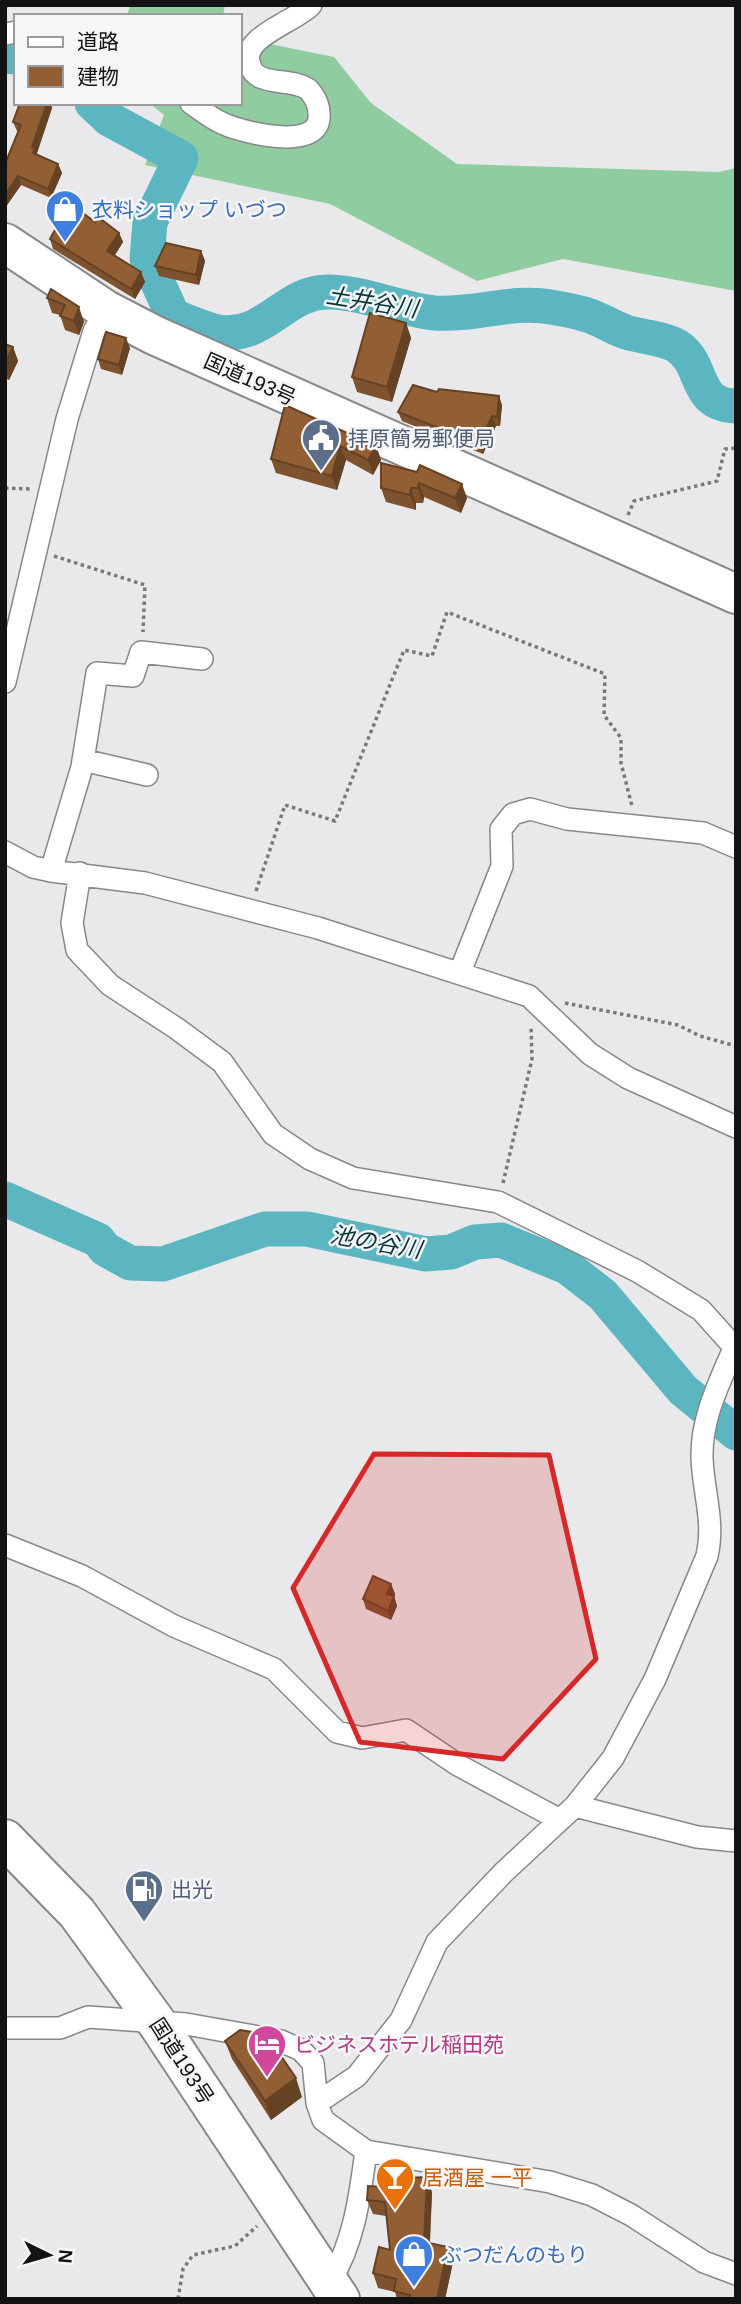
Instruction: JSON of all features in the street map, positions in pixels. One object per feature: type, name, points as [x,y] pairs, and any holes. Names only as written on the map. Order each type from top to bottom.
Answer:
[{"type":"highway","name":"国道193号","points":[[5,243],[106,310],[154,335],[736,594]]},
{"type":"highway","name":"国道193号","points":[[5,1839],[77,1913],[157,2023],[278,2209],[335,2291]]},
{"type":"street","points":[[194,105],[223,124],[250,132],[288,137],[312,131],[318,125],[319,107],[308,89],[262,78],[253,73],[247,58],[250,47],[258,39],[312,5]]},
{"type":"street","points":[[5,682],[67,419],[94,331],[106,310]]},
{"type":"street","points":[[51,871],[83,760],[97,673],[133,676],[141,652],[202,659]]},
{"type":"street","points":[[83,760],[147,775]]},
{"type":"street","points":[[460,972],[502,866],[501,829],[513,814],[530,809],[566,819],[703,833],[736,847]]},
{"type":"street","points":[[5,852],[33,867],[145,883],[250,910],[460,972],[532,999],[590,1054],[628,1078],[736,1127]]},
{"type":"street","points":[[80,873],[72,923],[77,950],[110,985],[222,1062],[273,1134],[310,1159],[353,1178],[498,1202],[648,1277],[701,1310],[735,1349],[708,1410],[702,1457],[712,1536],[707,1556],[649,1690],[613,1758],[568,1813],[504,1872],[437,1942],[401,2020],[357,2076],[317,2103]]},
{"type":"street","points":[[5,1545],[82,1576],[174,1626],[274,1669],[337,1732],[362,1738],[406,1730],[458,1765],[568,1813],[697,1837],[736,1841]]},
{"type":"street","points":[[5,2028],[60,2028],[88,2017],[186,2024],[281,2041],[301,2050],[313,2063],[317,2103],[323,2120],[366,2151],[550,2182],[592,2195],[631,2215],[704,2262],[736,2274]]},
{"type":"street","points":[[335,2291],[360,2195],[366,2151]]},
{"type":"path","points":[[618,542],[634,501],[717,481],[725,449],[736,448]]},
{"type":"path","points":[[37,550],[145,585],[141,652]]},
{"type":"path","points":[[250,910],[285,805],[335,821],[404,650],[432,656],[447,612],[605,674],[604,715],[621,738],[621,763],[633,809],[631,825]]},
{"type":"path","points":[[498,1202],[533,1059],[532,999],[678,1025],[700,1036],[736,1046]]},
{"type":"path","points":[[178,2299],[183,2269],[193,2255],[235,2246],[267,2215],[278,2209]]},
{"type":"highlighted area","points":[[374,1454],[549,1455],[596,1659],[503,1759],[360,1742],[293,1588]]},
{"type":"green space","points":[[130,5],[225,5],[223,14],[128,14]]},
{"type":"green space","points":[[242,38],[334,57],[371,103],[457,164],[719,172],[736,168],[736,291],[563,259],[477,281],[330,204],[145,165],[164,115],[152,105],[242,105]]},
{"type":"building","points":[[19,105],[46,105],[32,147],[35,148],[33,153],[58,164],[48,189],[18,176],[5,195],[5,164],[21,125],[13,122]]},
{"type":"building","points":[[68,202],[95,222],[98,217],[119,233],[107,251],[141,272],[131,289],[50,239],[60,221],[57,218]]},
{"type":"building","points":[[166,243],[201,251],[196,275],[155,266]]},
{"type":"building","points":[[51,289],[79,307],[74,321],[60,316],[65,305],[47,298]]},
{"type":"building","points":[[370,313],[406,323],[387,387],[352,377]]},
{"type":"building","points":[[106,332],[126,338],[119,365],[98,359]]},
{"type":"building","points":[[5,344],[13,347],[5,363]]},
{"type":"building","points":[[413,385],[437,392],[439,389],[499,396],[497,417],[492,416],[479,444],[398,412]]},
{"type":"building","points":[[285,405],[376,446],[368,460],[340,446],[332,476],[271,459]]},
{"type":"building","points":[[381,463],[417,472],[420,465],[462,484],[455,498],[419,483],[418,488],[411,488],[410,495],[381,488]]},
{"type":"building","points":[[373,1576],[391,1584],[387,1594],[394,1596],[388,1611],[363,1599]]},
{"type":"building","name":"ビジネスホテル稲田苑","points":[[240,2030],[266,2034],[296,2078],[265,2101],[225,2041]]},
{"type":"building","points":[[427,2177],[424,2242],[448,2247],[437,2299],[409,2299],[410,2295],[394,2291],[396,2279],[373,2273],[379,2247],[390,2250],[385,2202],[367,2200],[368,2186],[383,2187],[382,2179]]},
{"type":"waterway","name":"土井谷川","points":[[5,56],[14,57]]},
{"type":"waterway","name":"土井谷川","points":[[94,105],[109,119],[181,158],[150,222],[147,259],[173,316],[212,331],[235,332],[249,329],[314,293],[330,292],[356,295],[434,313],[521,305],[551,307],[583,314],[626,332],[677,346],[692,363],[712,399],[736,406]]},
{"type":"waterway","name":"池の谷川","points":[[5,1199],[98,1240],[105,1249],[130,1263],[163,1264],[265,1229],[307,1229],[426,1254],[451,1252],[475,1242],[501,1240],[567,1267],[603,1295],[683,1390],[736,1433]]},
{"type":"place","name":"衣料ショップ いづつ","points":[[65,243]]},
{"type":"place","name":"拝原簡易郵便局","points":[[321,472]]},
{"type":"place","name":"出光","points":[[144,1923]]},
{"type":"place","name":"ビジネスホテル稲田苑","points":[[267,2078]]},
{"type":"place","name":"居酒屋 一平","points":[[395,2211]]},
{"type":"place","name":"ぶつだんのもり","points":[[414,2288]]}]
